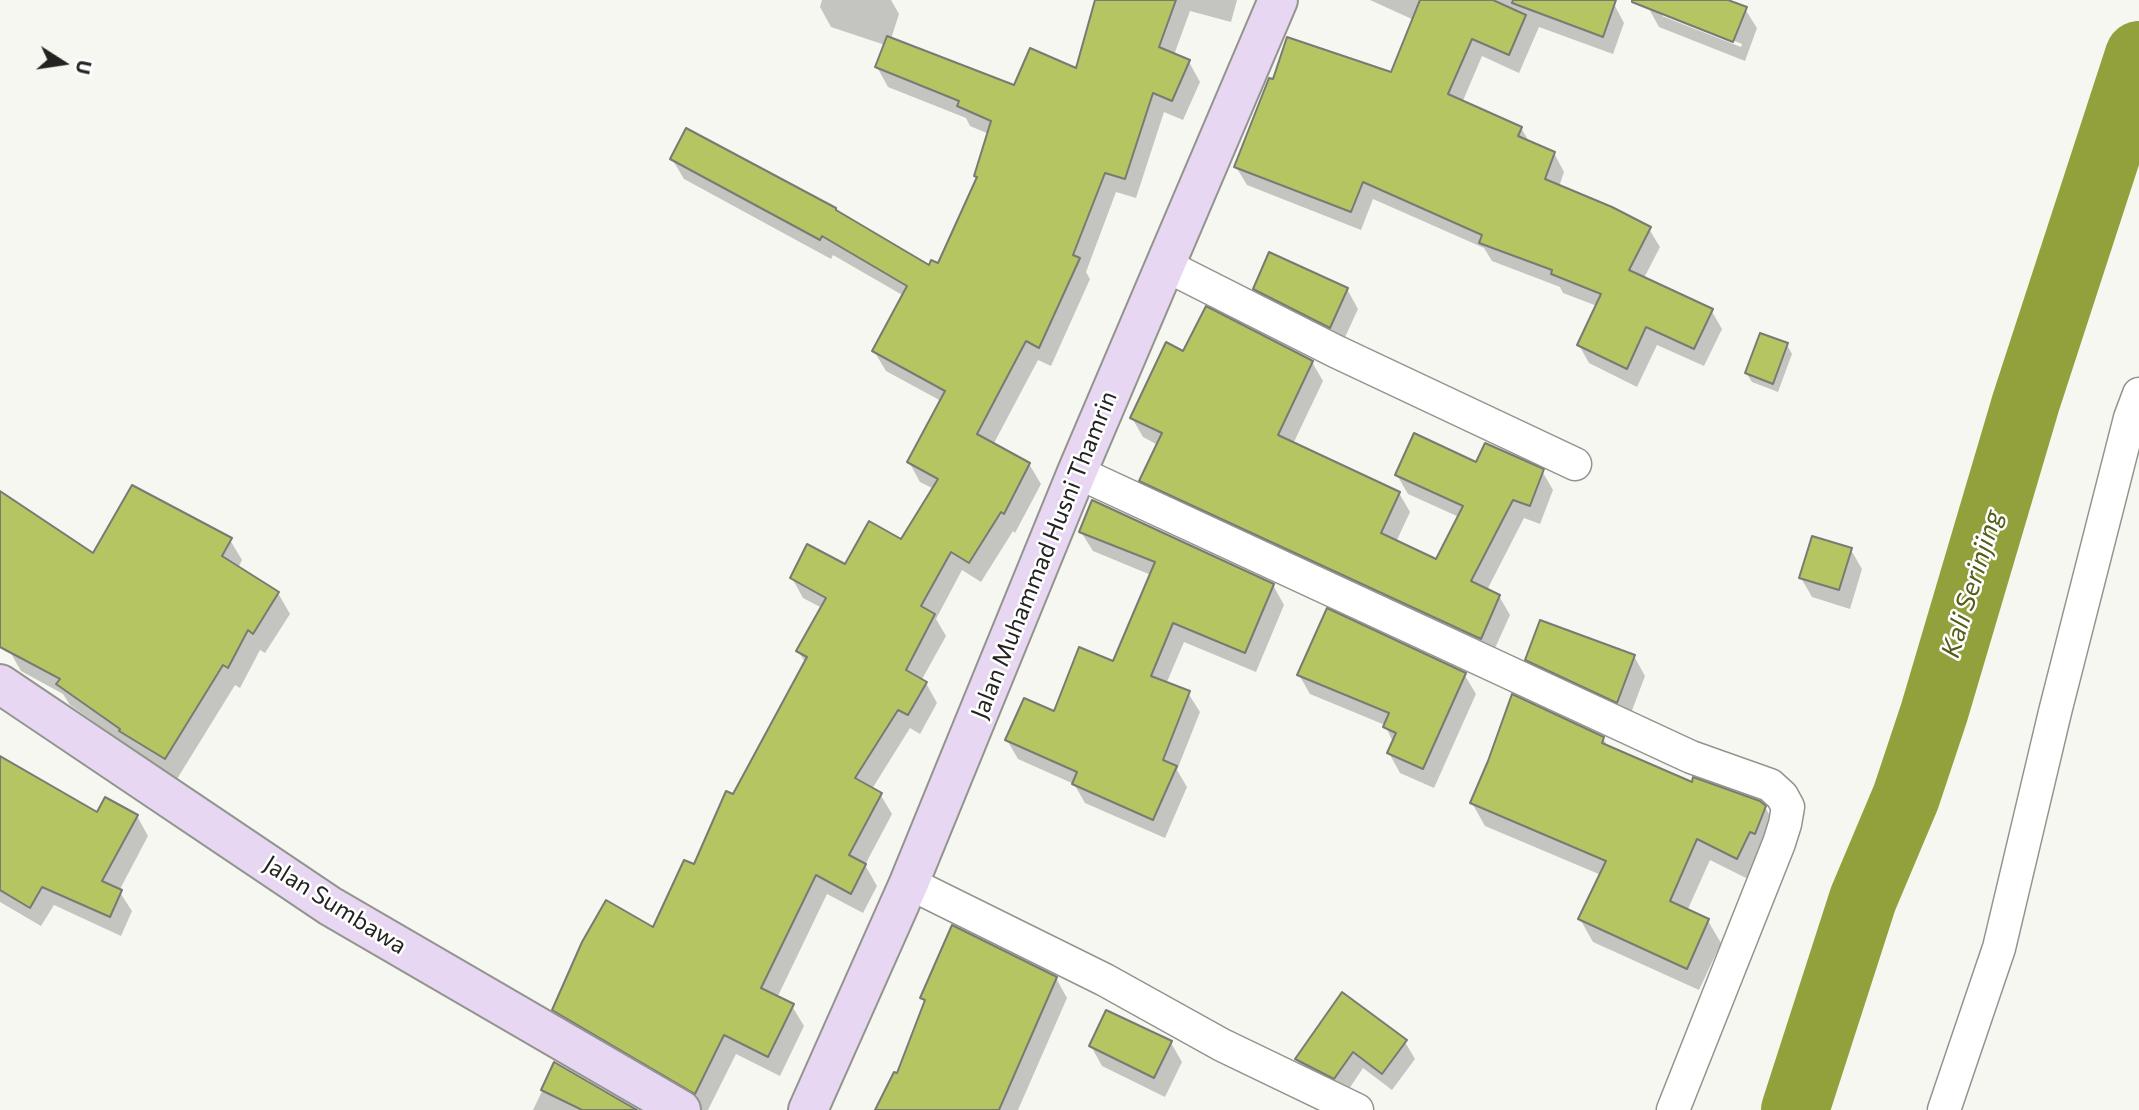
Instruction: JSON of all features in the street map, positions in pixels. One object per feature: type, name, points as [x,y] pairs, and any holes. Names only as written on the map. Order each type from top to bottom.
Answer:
[{"type":"main road","name":"Jalan Muhammad Husni Thamrin","points":[[808,1110],[909,883],[1077,472],[1278,0]]},
{"type":"main road","name":"Jalan Sumbawa","points":[[0,684],[331,906],[681,1110]]},
{"type":"street","points":[[1165,265],[1335,351],[1575,464]]},
{"type":"street","points":[[1944,1110],[1999,948],[2076,631],[2130,418],[2139,394]]},
{"type":"street","points":[[1077,472],[1690,757],[1770,785],[1782,796],[1788,807],[1782,834],[1673,1110]]},
{"type":"street","points":[[909,883],[1105,979],[1222,1045],[1357,1110]]},
{"type":"building","points":[[1095,0],[1176,0],[1159,47],[1190,60],[1172,101],[1153,93],[1125,179],[1105,173],[1073,255],[1080,258],[1039,348],[1026,341],[977,434],[1030,463],[1004,514],[1001,512],[969,563],[951,552],[921,606],[935,614],[906,670],[927,682],[908,715],[898,710],[855,778],[882,793],[849,855],[866,864],[851,894],[816,875],[761,988],[794,1004],[768,1057],[724,1035],[695,1094],[552,1010],[582,942],[606,900],[653,927],[684,860],[694,864],[726,791],[733,794],[807,657],[796,651],[826,598],[790,578],[807,544],[845,564],[869,521],[901,539],[938,479],[907,462],[945,391],[872,351],[907,286],[822,236],[820,240],[670,159],[686,128],[836,208],[929,265],[931,260],[938,263],[977,177],[974,176],[991,121],[957,106],[959,101],[875,67],[887,36],[1014,85],[1030,48],[1076,68]]},
{"type":"building","points":[[1420,0],[1493,0],[1526,15],[1509,55],[1472,39],[1448,94],[1522,127],[1518,136],[1555,152],[1545,179],[1612,207],[1651,227],[1629,270],[1713,309],[1694,349],[1646,327],[1627,369],[1577,345],[1601,294],[1551,274],[1552,270],[1479,243],[1482,235],[1363,182],[1351,212],[1234,167],[1269,78],[1273,79],[1287,37],[1391,72]]},
{"type":"building","points":[[1513,0],[1616,0],[1603,37],[1512,3]]},
{"type":"building","points":[[1632,0],[1728,0],[1747,7],[1733,42]]},
{"type":"building","points":[[1269,252],[1348,288],[1330,328],[1253,289]]},
{"type":"building","points":[[1206,306],[1313,361],[1278,435],[1400,492],[1381,533],[1436,559],[1463,506],[1395,475],[1414,433],[1476,462],[1485,443],[1544,469],[1530,506],[1513,500],[1471,581],[1500,595],[1481,639],[1139,481],[1162,433],[1130,418],[1166,342],[1183,351]]},
{"type":"building","points":[[1760,333],[1788,343],[1773,384],[1745,373]]},
{"type":"building","points":[[132,485],[232,538],[222,556],[279,592],[253,634],[248,630],[228,668],[223,665],[165,759],[119,731],[120,729],[56,684],[60,679],[0,647],[0,491],[93,553]]},
{"type":"building","points":[[1092,500],[1274,584],[1245,653],[1173,623],[1151,676],[1190,691],[1163,760],[1177,766],[1153,820],[1072,784],[1077,772],[1005,740],[1024,698],[1054,711],[1079,647],[1113,661],[1155,562],[1079,532]]},
{"type":"building","points":[[1812,536],[1852,548],[1839,590],[1799,578]]},
{"type":"building","points":[[1327,608],[1466,673],[1423,769],[1387,753],[1396,733],[1383,727],[1389,713],[1297,675]]},
{"type":"building","points":[[1540,620],[1635,655],[1617,703],[1525,660]]},
{"type":"building","points":[[1512,694],[1604,737],[1602,743],[1692,782],[1693,777],[1760,801],[1766,806],[1755,834],[1750,832],[1737,859],[1697,839],[1670,901],[1709,919],[1687,969],[1578,919],[1606,861],[1470,803]]},
{"type":"building","points":[[0,756],[97,812],[105,797],[138,815],[102,881],[122,890],[110,917],[42,887],[30,908],[0,890]]},
{"type":"building","points":[[952,925],[1057,977],[999,1110],[875,1110],[894,1072],[897,1073],[925,1000],[920,998]]},
{"type":"building","points":[[1342,992],[1407,1040],[1382,1074],[1353,1052],[1334,1079],[1295,1059]]},
{"type":"building","points":[[1106,1010],[1172,1041],[1154,1078],[1089,1046]]},
{"type":"building","points":[[554,1062],[637,1110],[582,1110],[541,1090]]},
{"type":"waterway","name":"Kali Serinjing","points":[[1795,1110],[1863,899],[1906,797],[1934,713],[2026,402],[2139,55]]}]
